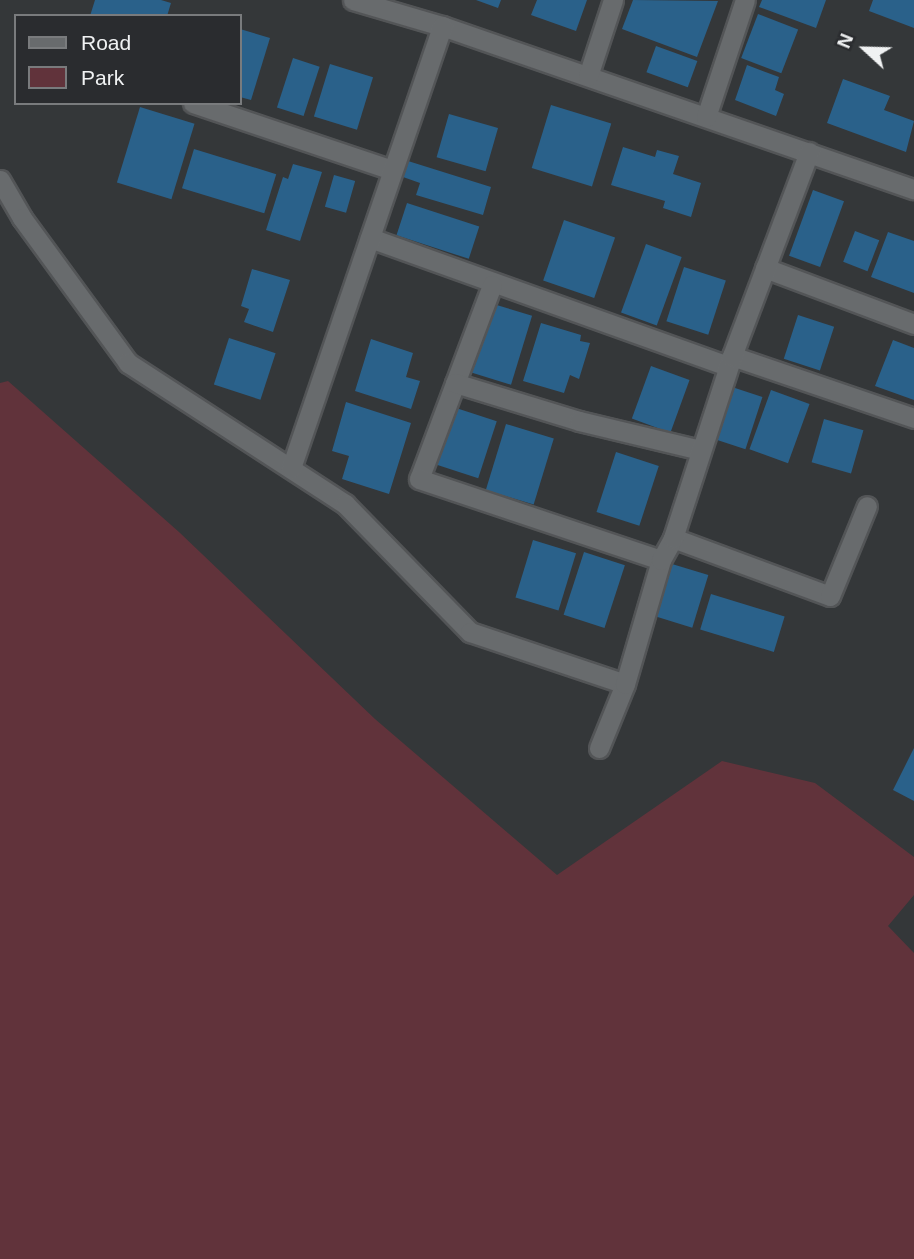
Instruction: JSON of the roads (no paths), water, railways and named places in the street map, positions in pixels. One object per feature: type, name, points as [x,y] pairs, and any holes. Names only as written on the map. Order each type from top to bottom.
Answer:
[{"type":"street","points":[[353,0],[420,9],[442,26],[914,189]]},
{"type":"street","points":[[588,76],[613,0]]},
{"type":"street","points":[[706,117],[745,0]]},
{"type":"street","points":[[291,468],[442,26]]},
{"type":"street","points":[[199,105],[392,170]]},
{"type":"street","points":[[599,748],[625,684],[661,560],[673,538],[730,361],[809,152]]},
{"type":"street","points":[[0,180],[22,218],[128,363],[345,504],[470,632],[625,684]]},
{"type":"street","points":[[370,238],[492,285],[914,418]]},
{"type":"street","points":[[765,268],[914,324]]},
{"type":"street","points":[[492,285],[419,479],[661,560]]},
{"type":"street","points":[[455,383],[579,421],[701,450]]},
{"type":"street","points":[[673,538],[830,596],[867,506]]}]
